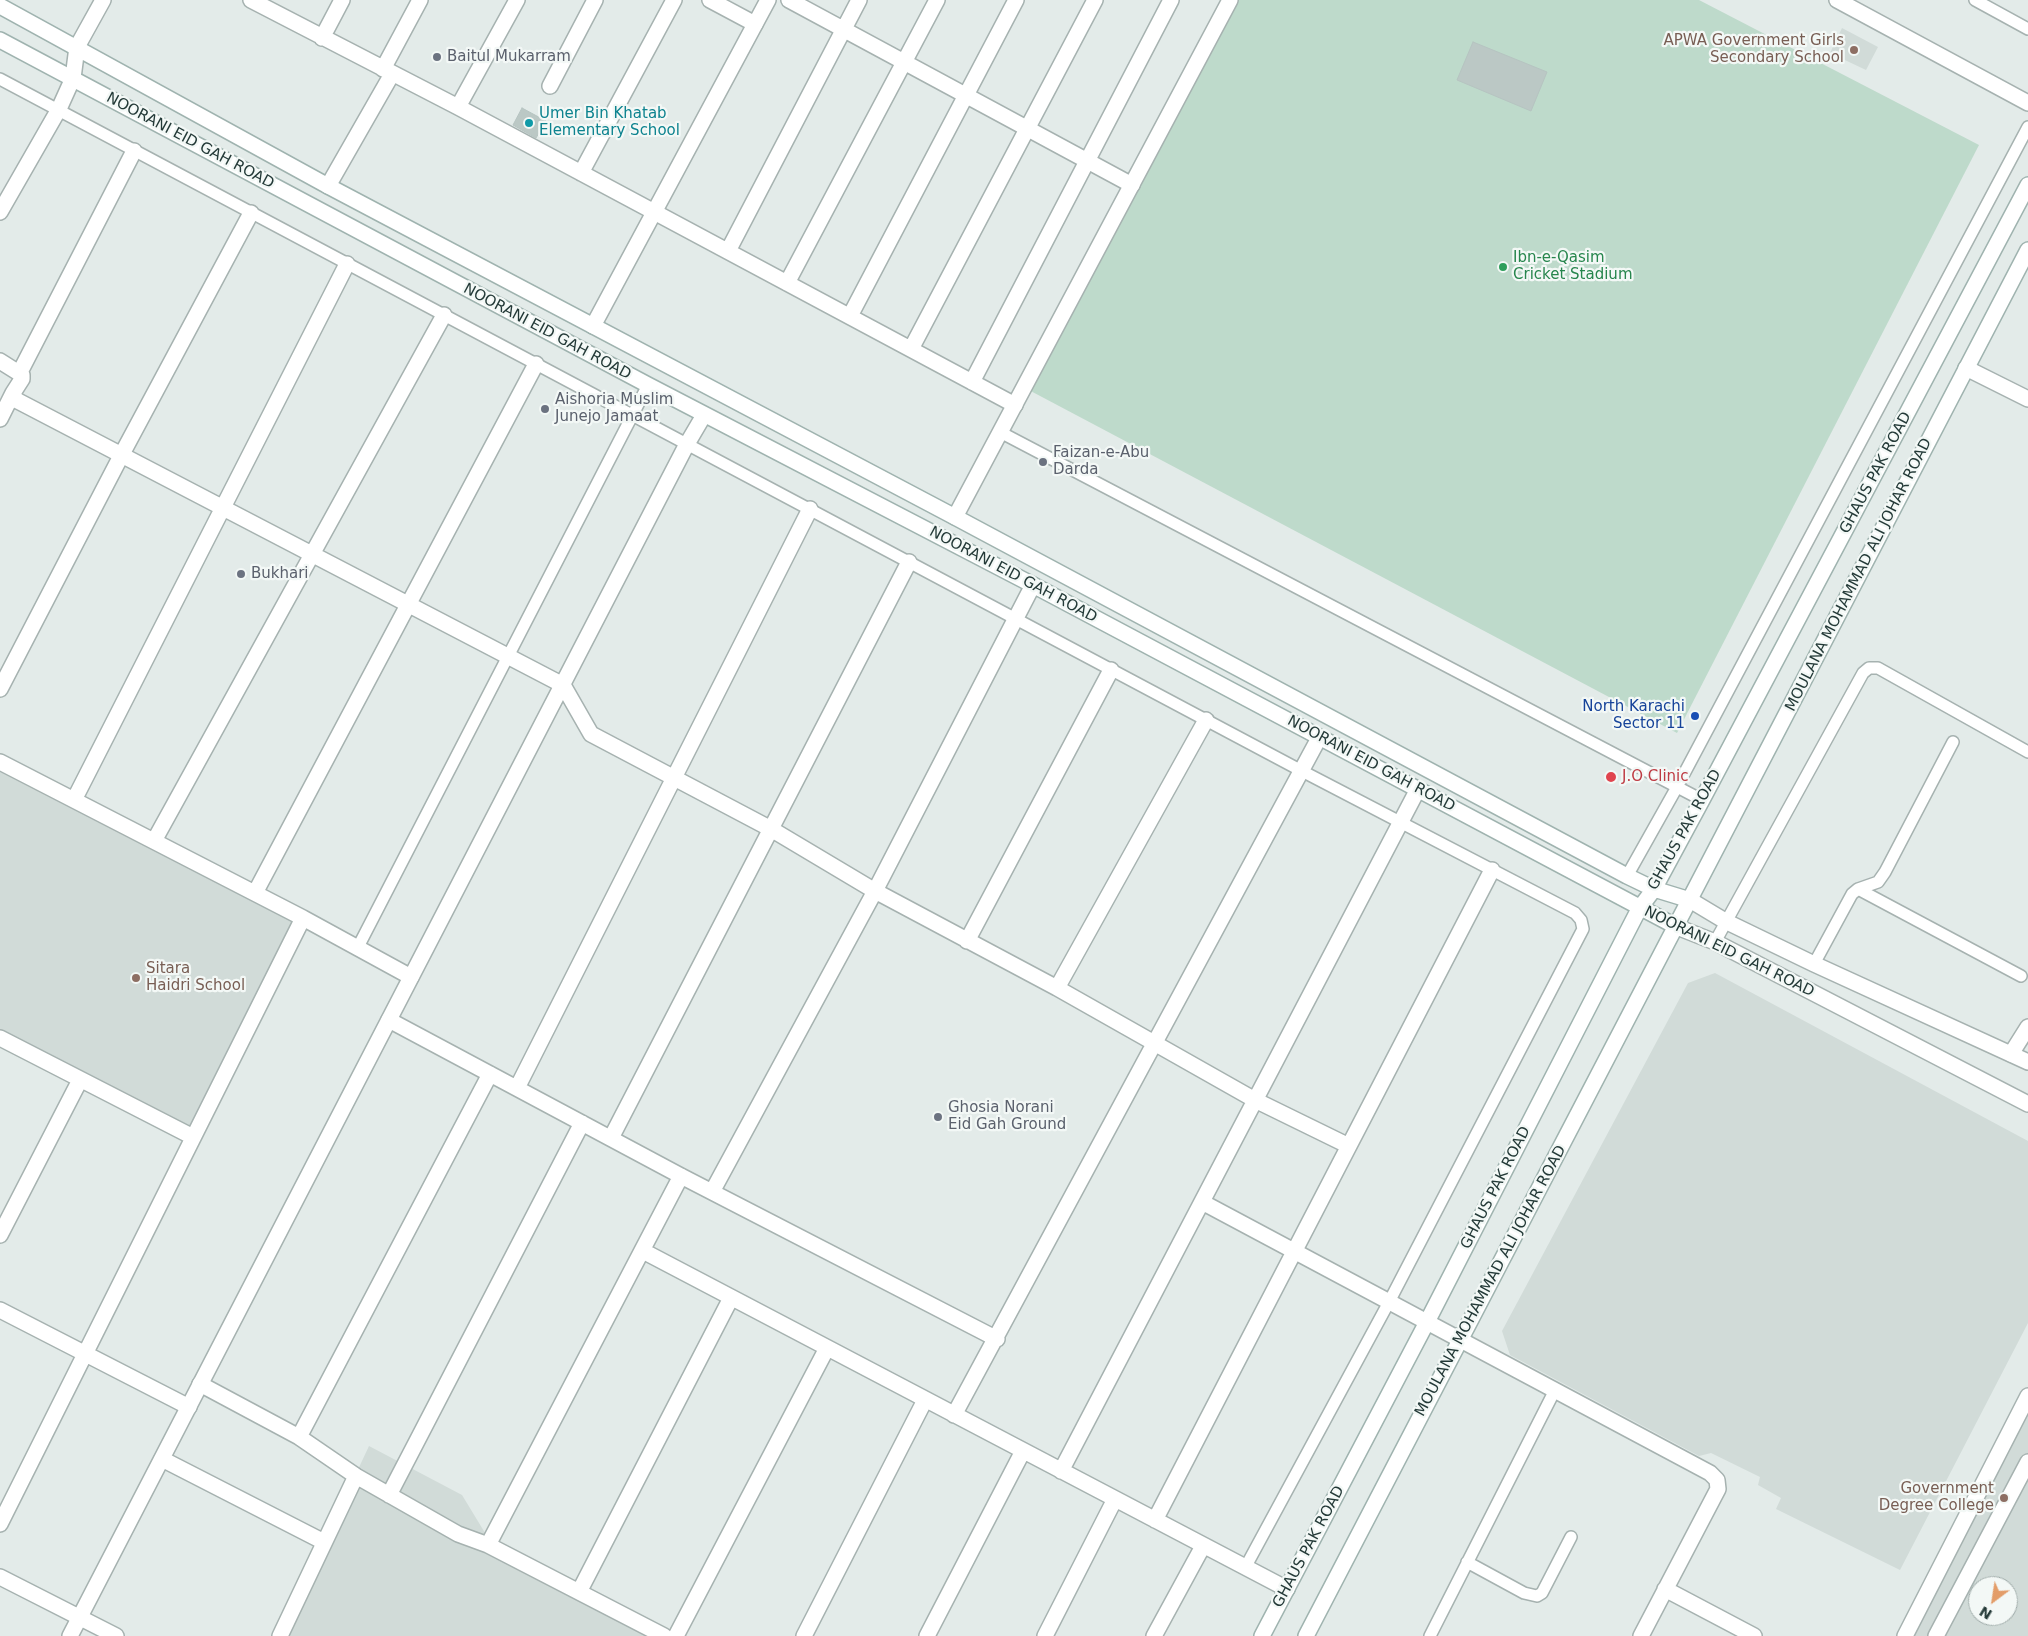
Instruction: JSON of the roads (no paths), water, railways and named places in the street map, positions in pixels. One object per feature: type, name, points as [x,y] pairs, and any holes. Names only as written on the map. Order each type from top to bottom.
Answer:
[{"type":"street","points":[[0,212],[59,109],[73,78],[77,47],[103,0]]},
{"type":"street","points":[[322,38],[342,0]]},
{"type":"street","points":[[328,186],[388,71],[420,0]]},
{"type":"street","points":[[458,107],[517,0]]},
{"type":"street","points":[[550,86],[595,0]]},
{"type":"street","points":[[582,173],[674,0]]},
{"type":"street","points":[[710,0],[755,24]]},
{"type":"street","points":[[593,326],[653,211],[768,0]]},
{"type":"street","points":[[789,0],[1132,185]]},
{"type":"street","points":[[728,251],[859,0]]},
{"type":"street","points":[[787,283],[937,0]]},
{"type":"street","points":[[850,316],[1016,0]]},
{"type":"street","points":[[911,349],[1095,0]]},
{"type":"street","points":[[972,382],[1171,0]]},
{"type":"street","points":[[955,516],[1016,405],[1230,0]]},
{"type":"street","points":[[259,2],[322,38],[458,107],[1016,405]]},
{"type":"street","points":[[1846,2],[2028,103]]},
{"type":"street","name":"NOORANI EID GAH ROAD","points":[[0,6],[328,186],[955,516],[1627,876],[1654,889],[1690,900],[1726,921],[1814,964],[2028,1062]]},
{"type":"street","name":"NOORANI EID GAH ROAD","points":[[0,40],[704,415],[1033,585],[1418,789],[1639,909],[1715,942],[2028,1104]]},
{"type":"street","points":[[0,419],[22,380],[20,372],[134,151]]},
{"type":"street","name":"GHAUS PAK ROAD","points":[[1262,1636],[1427,1322],[1639,909],[1654,889],[1702,800],[2028,185]]},
{"type":"street","points":[[0,689],[250,213]]},
{"type":"street","name":"MOULANA MOHAMMAD ALI JOHAR ROAD","points":[[1306,1636],[2028,250]]},
{"type":"street","points":[[74,800],[347,264]]},
{"type":"street","points":[[154,841],[444,315]]},
{"type":"street","points":[[0,361],[20,372]]},
{"type":"street","points":[[255,893],[536,364]]},
{"type":"street","points":[[1966,368],[2027,396]]},
{"type":"street","points":[[13,393],[16,400],[563,685],[591,734],[771,830],[875,891],[1057,988],[1255,1100],[1349,1146]]},
{"type":"street","points":[[70,1636],[687,444],[704,415]]},
{"type":"street","points":[[517,1088],[810,509]]},
{"type":"street","points":[[611,1138],[909,562]]},
{"type":"street","points":[[712,1192],[875,891],[1033,585]]},
{"type":"street","points":[[967,941],[1111,670]]},
{"type":"street","points":[[1057,988],[1206,720]]},
{"type":"street","points":[[954,1415],[997,1339],[1154,1042],[1319,738]]},
{"type":"street","points":[[0,762],[303,918],[411,977]]},
{"type":"street","points":[[1061,1471],[1418,789]]},
{"type":"street","points":[[1155,1520],[1492,870]]},
{"type":"street","points":[[0,1524],[303,918]]},
{"type":"street","points":[[389,1020],[681,1176],[997,1339]]},
{"type":"street","points":[[2011,1054],[2028,1026]]},
{"type":"street","points":[[0,1038],[193,1137]]},
{"type":"street","points":[[299,1437],[490,1074]]},
{"type":"street","points":[[0,1235],[80,1080]]},
{"type":"street","points":[[389,1495],[582,1123]]},
{"type":"street","points":[[488,1545],[643,1252],[681,1176]]},
{"type":"street","points":[[1202,1202],[1710,1473],[1717,1480],[1718,1489],[1641,1636]]},
{"type":"street","points":[[643,1252],[1287,1589]]},
{"type":"street","points":[[579,1592],[731,1298]]},
{"type":"street","points":[[0,1310],[189,1407]]},
{"type":"street","points":[[676,1636],[826,1348]]},
{"type":"street","points":[[200,1384],[299,1437],[356,1476],[458,1534],[488,1545],[664,1636]]},
{"type":"street","points":[[1904,1636],[2028,1396]]},
{"type":"street","points":[[804,1636],[924,1400]]},
{"type":"street","points":[[927,1636],[1023,1451]]},
{"type":"street","points":[[162,1459],[324,1542]]},
{"type":"street","points":[[1936,1636],[2028,1462]]},
{"type":"street","points":[[280,1636],[356,1476]]},
{"type":"street","points":[[1045,1636],[1115,1500]]},
{"type":"street","points":[[1154,1636],[1203,1546]]},
{"type":"street","points":[[0,1577],[116,1636]]},
{"type":"street","points":[[1665,1589],[1754,1636]]},
{"type":"lane","points":[[1975,0],[2028,29]]},
{"type":"lane","points":[[0,79],[1111,670],[1574,913],[1581,920],[1583,929],[1389,1302],[1245,1568]]},
{"type":"lane","points":[[1627,876],[1677,787],[2028,127]]},
{"type":"lane","points":[[357,949],[507,656],[634,416],[648,385]]},
{"type":"lane","points":[[1000,432],[1702,800]]},
{"type":"lane","points":[[1715,942],[1863,673],[1869,668],[1878,668],[2028,752]]},
{"type":"lane","points":[[1814,964],[1852,894],[1858,888],[1878,882],[1885,872],[1953,742]]},
{"type":"lane","points":[[1858,888],[2020,976]]},
{"type":"lane","points":[[1430,1636],[1555,1390]]},
{"type":"lane","points":[[1467,1562],[1524,1594],[1537,1596],[1542,1593],[1571,1537]]},
{"type":"place","name":"APWA Government Girls Secondary School","points":[[1854,50]]},
{"type":"place","name":"Baitul Mukarram","points":[[437,57]]},
{"type":"place","name":"Umer Bin Khatab Elementary School","points":[[529,123]]},
{"type":"place","name":"Ibn-e-Qasim Cricket Stadium","points":[[1503,267]]},
{"type":"place","name":"Aishoria Muslim Junejo Jamaat","points":[[545,409]]},
{"type":"place","name":"Faizan-e-Abu Darda","points":[[1043,462]]},
{"type":"place","name":"Bukhari","points":[[241,574]]},
{"type":"place","name":"North Karachi Sector 11","points":[[1695,716]]},
{"type":"place","name":"J.O Clinic","points":[[1611,777]]},
{"type":"place","name":"Sitara Haidri School","points":[[136,978]]},
{"type":"place","name":"Ghosia Norani Eid Gah Ground","points":[[938,1117]]},
{"type":"place","name":"Government Degree College","points":[[2004,1498]]}]
